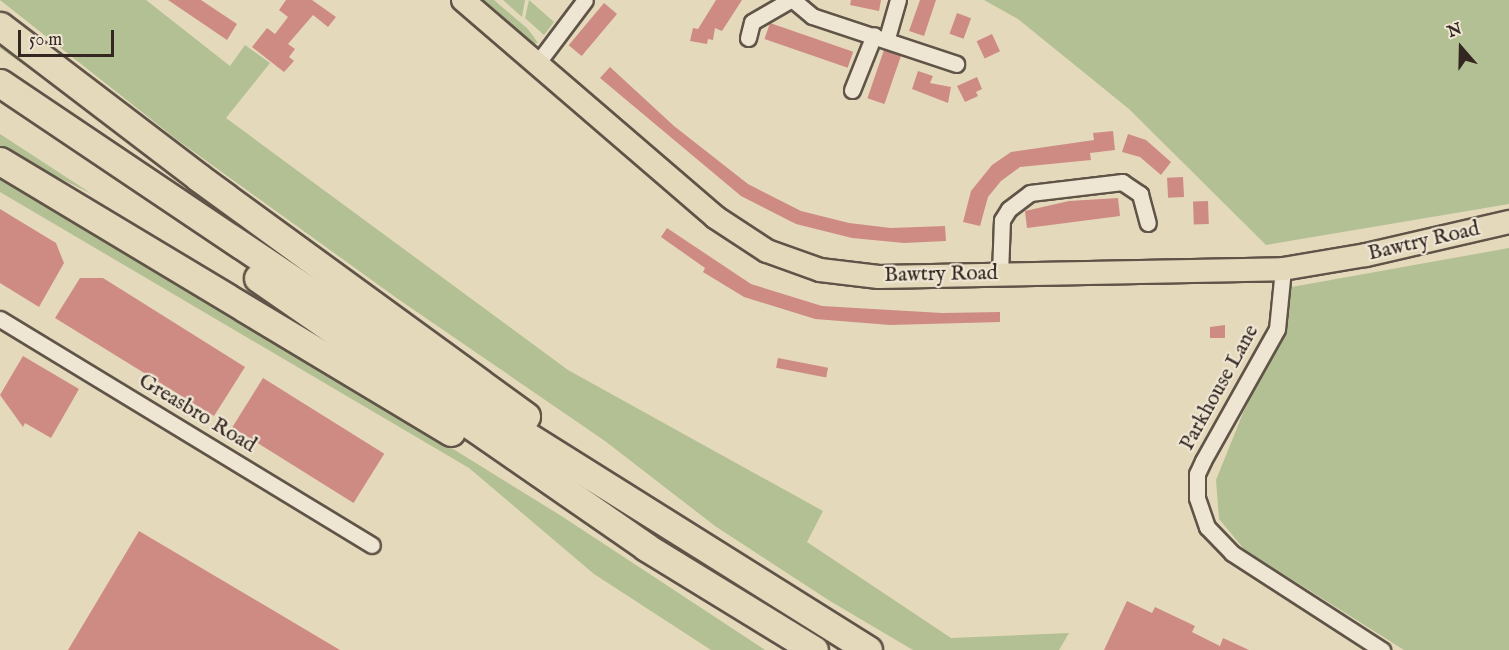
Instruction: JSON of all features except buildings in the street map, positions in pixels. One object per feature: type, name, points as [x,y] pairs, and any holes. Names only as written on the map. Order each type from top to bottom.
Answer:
[{"type":"highway","points":[[0,26],[687,539]]},
{"type":"highway","points":[[0,83],[497,417],[687,539],[868,650]]},
{"type":"highway","points":[[0,105],[174,221],[624,531],[814,650]]},
{"type":"highway","points":[[0,161],[544,488],[624,531]]},
{"type":"main road","name":"Bawtry Road","points":[[463,0],[715,217],[768,251],[820,270],[850,275],[1284,269],[1366,255],[1509,222]]},
{"type":"street","points":[[536,65],[585,0]]},
{"type":"street","points":[[748,38],[753,22],[791,0],[812,16],[881,36],[956,64]]},
{"type":"street","points":[[852,90],[898,0]]},
{"type":"street","points":[[1000,274],[1002,220],[1009,209],[1030,193],[1122,182],[1140,194],[1148,223]]},
{"type":"street","name":"Parkhouse Lane","points":[[1284,269],[1277,329],[1203,461],[1197,474],[1197,498],[1207,527],[1232,553],[1382,650]]},
{"type":"street","name":"Greasbro Road","points":[[0,319],[372,545]]},
{"type":"green space","points":[[0,0],[146,0],[230,66],[245,45],[270,63],[226,118],[568,370],[823,511],[807,542],[951,638],[1069,633],[1059,650],[913,650],[830,601],[715,526],[605,441],[398,299],[176,139]]},
{"type":"green space","points":[[481,0],[494,0],[528,29],[538,43],[527,44],[477,5]]},
{"type":"green space","points":[[503,0],[525,0],[522,17]]},
{"type":"green space","points":[[529,0],[554,22],[544,35],[525,18]]},
{"type":"green space","points":[[984,0],[1509,0],[1509,204],[1266,245],[1129,109],[1018,19]]},
{"type":"green space","points":[[0,34],[153,156],[0,48]]},
{"type":"green space","points":[[0,134],[92,194],[0,149]]},
{"type":"green space","points":[[0,175],[126,246],[563,517],[765,650],[711,650],[594,574],[469,468],[0,192]]},
{"type":"green space","points":[[1509,248],[1509,650],[1404,650],[1244,549],[1219,519],[1216,480],[1243,413],[1285,327],[1286,288]]}]
